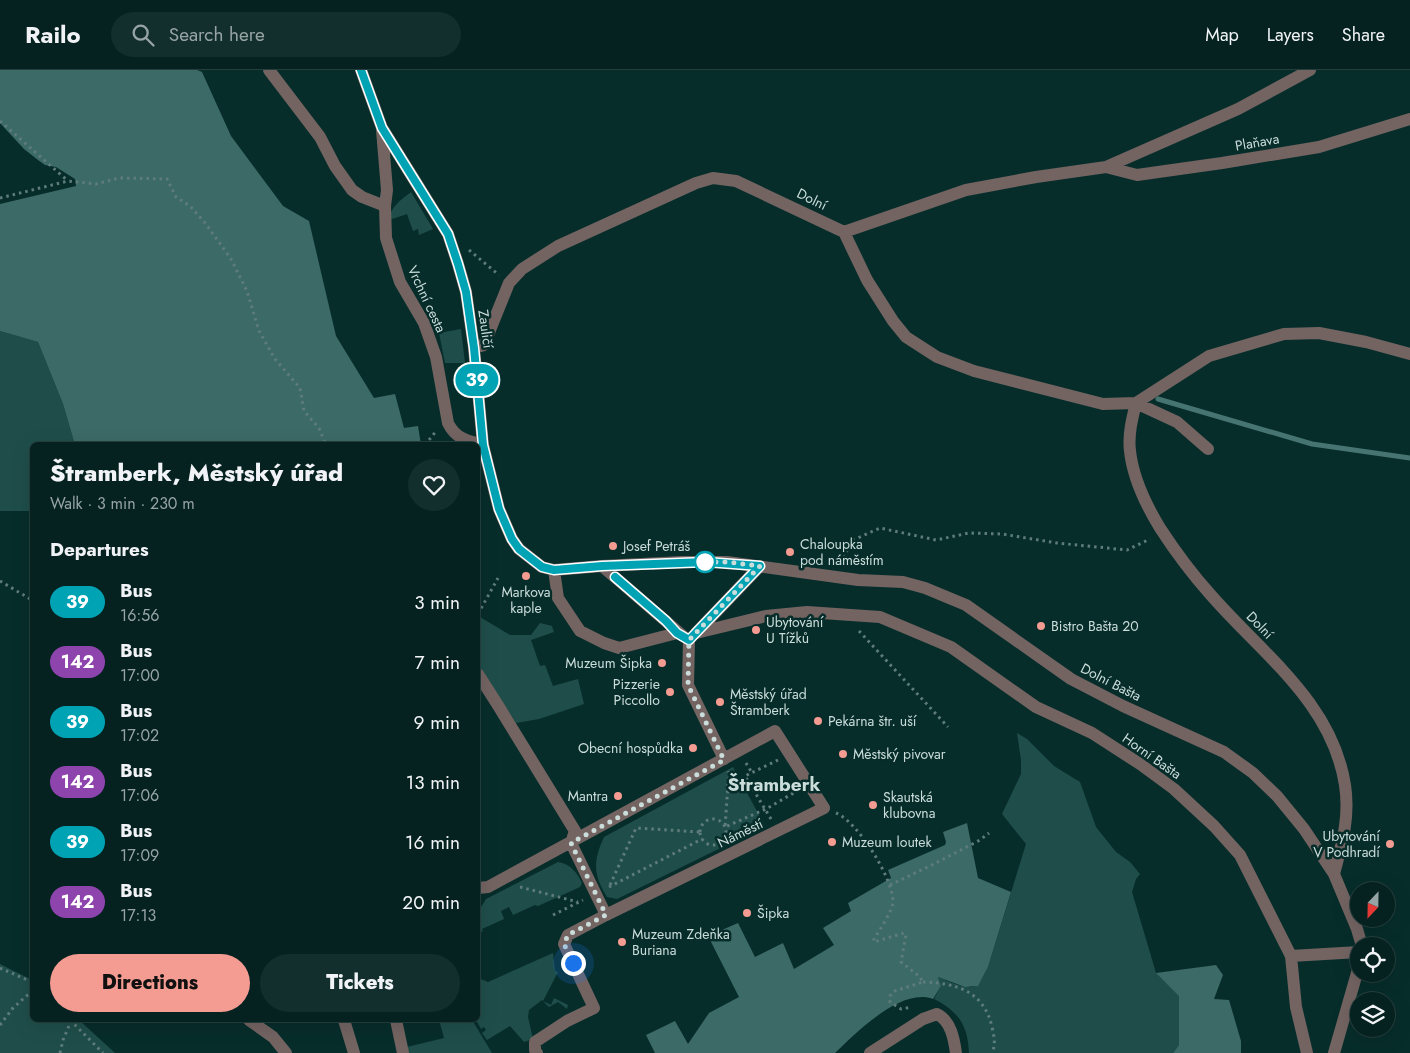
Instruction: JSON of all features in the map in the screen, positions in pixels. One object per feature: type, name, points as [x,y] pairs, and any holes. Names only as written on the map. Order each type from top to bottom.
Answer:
[{"type":"street","points":[[269,70],[320,137],[335,166],[352,190],[362,197],[385,206]]},
{"type":"street","name":"Zauličí","points":[[361,70],[382,128],[448,234],[463,279],[474,348],[483,445],[499,509],[512,539],[519,549],[542,567],[554,570]]},
{"type":"street","name":"Plaňava","points":[[844,232],[966,190],[1106,167],[1238,110],[1310,70]]},
{"type":"street","name":"Plaňava","points":[[1106,167],[1137,175],[1222,163],[1318,147],[1410,119]]},
{"type":"street","name":"Vrchní cesta","points":[[382,128],[387,190],[385,206],[386,238],[400,282],[424,324],[436,356],[448,423],[452,432],[470,442]]},
{"type":"street","name":"Dolní","points":[[474,348],[484,345],[509,283],[522,269],[558,246],[696,183],[713,178],[736,180],[844,232]]},
{"type":"street","points":[[844,232],[867,280],[893,321],[906,337],[937,357],[974,371],[1103,404],[1136,403],[1177,422],[1208,449]]},
{"type":"street","points":[[1136,403],[1209,356],[1284,334],[1318,333],[1366,342],[1410,354]]},
{"type":"street","name":"Dolní","points":[[1136,403],[1130,432],[1132,467],[1155,520],[1209,594],[1300,689],[1322,719],[1331,736],[1342,769],[1346,809],[1346,829],[1334,874]]},
{"type":"street","points":[[693,637],[677,633],[619,648],[604,643],[580,631],[558,598],[554,570],[706,562],[760,566]]},
{"type":"street","points":[[602,566],[666,621],[677,633]]},
{"type":"street","points":[[724,760],[688,685],[693,637],[760,566]]},
{"type":"street","name":"Dolní Bašta","points":[[760,566],[858,580],[904,582],[951,598],[984,616],[1071,679],[1123,706],[1224,752],[1253,773],[1277,796],[1304,830],[1334,874],[1359,937]]},
{"type":"street","name":"Horní Bašta","points":[[693,637],[766,616],[807,612],[880,617],[951,647],[1036,707],[1092,733],[1140,764],[1174,790],[1214,826],[1240,856],[1291,956],[1296,1007],[1307,1053]]},
{"type":"street","points":[[480,677],[574,831],[571,843],[606,915]]},
{"type":"street","points":[[480,888],[488,887],[571,843],[775,731],[824,808]]},
{"type":"street","name":"Náměstí","points":[[537,1053],[535,1042],[567,1021],[594,1008],[564,944],[568,935],[824,808]]},
{"type":"street","points":[[1291,956],[1350,953]]},
{"type":"street","points":[[1334,1053],[1354,982]]},
{"type":"street","points":[[870,1053],[924,1019],[937,1014],[945,1019],[950,1028],[956,1053]]},
{"type":"street","points":[[252,1022],[273,1037],[286,1053]]},
{"type":"street","points":[[345,1022],[354,1053]]},
{"type":"street","points":[[396,1022],[403,1053]]},
{"type":"path","points":[[0,121],[68,181]]},
{"type":"path","points":[[0,198],[68,181],[96,184],[119,178],[167,179],[176,197],[190,206],[206,224],[231,259],[247,291],[259,331],[275,359],[300,388],[304,412],[319,428],[325,442]]},
{"type":"path","points":[[448,234],[509,283]]},
{"type":"path","points":[[427,442],[438,429]]},
{"type":"path","points":[[832,576],[853,540],[880,528],[936,540],[970,533],[1002,534],[1110,549],[1127,550],[1135,546]]},
{"type":"path","points":[[480,610],[498,578]]},
{"type":"path","points":[[0,581],[30,599]]},
{"type":"path","points":[[844,614],[948,727]]},
{"type":"path","points":[[778,831],[745,776],[789,754]]},
{"type":"path","points":[[724,760],[730,769],[725,837],[720,844],[709,845],[702,840],[700,832],[703,824],[710,820],[717,820],[725,826]]},
{"type":"path","points":[[725,826],[766,810],[809,785]]},
{"type":"path","points":[[727,792],[753,788]]},
{"type":"path","points":[[824,808],[844,817],[864,837],[890,885],[894,903],[874,942],[904,933],[906,935],[901,962],[919,976],[923,982]]},
{"type":"path","points":[[700,832],[636,828],[609,886],[702,840]]},
{"type":"path","points":[[890,885],[934,864],[989,833]]},
{"type":"path","points":[[498,881],[578,902]]},
{"type":"path","points":[[553,915],[596,894]]},
{"type":"path","points":[[0,968],[30,981]]},
{"type":"path","points":[[937,1014],[919,1006],[901,1009],[890,1002],[890,996],[895,991],[923,982],[943,983],[975,994],[990,1016],[995,1046],[992,1053]]},
{"type":"path","points":[[0,1025],[13,1008],[30,993]]},
{"type":"path","points":[[60,1053],[69,1022]]},
{"type":"path","points":[[72,1022],[103,1053]]},
{"type":"green space","points":[[0,70],[197,70],[202,72],[231,136],[283,206],[309,221],[336,336],[374,398],[395,394],[404,428],[418,426],[421,442],[74,442],[63,404],[38,342],[0,331],[0,204],[76,186],[75,179],[56,167],[45,165],[38,160],[24,149],[0,123]]},
{"type":"green space","points":[[411,192],[433,229],[419,235],[418,229],[413,231],[407,214],[389,220],[394,207]]},
{"type":"green space","points":[[461,329],[465,363],[445,363],[439,333]]},
{"type":"green space","points":[[0,331],[38,342],[63,404],[74,442],[30,442],[29,511],[0,511]]},
{"type":"green space","points":[[480,617],[510,635],[531,635],[540,623],[552,626],[554,632],[531,640],[540,666],[545,665],[553,686],[578,679],[584,704],[539,719],[516,723],[480,667]]},
{"type":"green space","points":[[1017,733],[1027,739],[1054,766],[1080,782],[1096,827],[1116,852],[1130,862],[1140,874],[1136,879],[1132,892],[1156,973],[1179,995],[1179,1045],[1173,1053],[969,1053],[966,1034],[960,1020],[949,1009],[934,999],[941,986],[938,977],[958,985],[973,987],[979,983],[988,967],[1026,844],[1002,814],[1021,774]]},
{"type":"green space","points":[[733,767],[765,826],[617,899],[607,897],[599,882],[596,868],[598,853],[604,837]]},
{"type":"green space","points":[[967,823],[978,878],[1011,892],[988,967],[978,986],[965,987],[938,977],[941,986],[933,999],[920,997],[893,1006],[867,1024],[835,1053],[655,1053],[646,1035],[675,1021],[688,1044],[709,1013],[739,997],[708,936],[738,923],[755,957],[783,943],[794,969],[834,945],[823,928],[851,911],[848,903],[891,878],[888,870],[945,845],[943,832]]},
{"type":"green space","points":[[558,862],[570,867],[578,875],[582,883],[580,887],[513,915],[509,907],[501,911],[504,919],[482,929],[483,931],[480,933],[480,909],[486,899]]},
{"type":"green space","points":[[553,953],[555,971],[558,972],[543,1001],[529,1010],[528,1017],[533,1039],[524,1042],[510,1026],[487,1040],[482,1033],[486,1030],[484,1027],[481,1029],[477,1022],[480,1022],[480,979],[488,982]]},
{"type":"green space","points":[[0,964],[30,979],[30,1022],[81,1022],[115,1053],[0,1053]]},
{"type":"green space","points":[[1216,965],[1223,975],[1214,999],[1229,1000],[1241,1041],[1241,1053],[1173,1053],[1179,1045],[1179,996],[1156,973]]},
{"type":"green space","points":[[554,998],[568,1005],[567,1009],[558,1002],[549,1007],[543,1001],[551,1005]]},
{"type":"green space","points":[[440,1022],[473,1022],[492,1053],[409,1053],[407,1047],[444,1038]]},
{"type":"waterway","points":[[1158,399],[1312,444],[1410,458]]},
{"type":"bus line","name":"39","points":[[361,70],[382,128],[448,234],[463,279],[474,348],[483,445],[499,509],[512,539],[519,549],[542,567],[554,570],[682,562],[727,562],[760,566],[689,640],[677,633],[666,621],[615,577]]},
{"type":"place","name":"Josef Petráš","points":[[613,546]]},
{"type":"place","name":"Chaloupka pod náměstím","points":[[790,552]]},
{"type":"place","name":"Markova kaple","points":[[526,576]]},
{"type":"place","name":"Bistro Bašta 20","points":[[1041,626]]},
{"type":"place","name":"Ubytování U Tížků","points":[[756,630]]},
{"type":"place","name":"Muzeum Šipka","points":[[662,663]]},
{"type":"place","name":"Pizzerie Piccollo","points":[[670,692]]},
{"type":"place","name":"Městský úřad Štramberk","points":[[720,702]]},
{"type":"place","name":"Pekárna štr. uší","points":[[818,721]]},
{"type":"place","name":"Obecní hospůdka","points":[[693,748]]},
{"type":"place","name":"Městský pivovar","points":[[843,754]]},
{"type":"place","name":"Mantra","points":[[618,796]]},
{"type":"place","name":"Skautská klubovna","points":[[873,805]]},
{"type":"place","name":"Muzeum loutek","points":[[832,842]]},
{"type":"place","name":"Ubytování V Podhradí","points":[[1390,844]]},
{"type":"place","name":"Šipka","points":[[747,913]]},
{"type":"place","name":"Muzeum Zdeňka Buriana","points":[[622,942]]},
{"type":"district","name":"Štramberk","points":[[774,784]]},
{"type":"route","points":[[573,963],[564,944],[568,935],[606,915],[571,843],[724,760],[688,685],[689,640],[760,566],[727,562],[705,562]]}]
